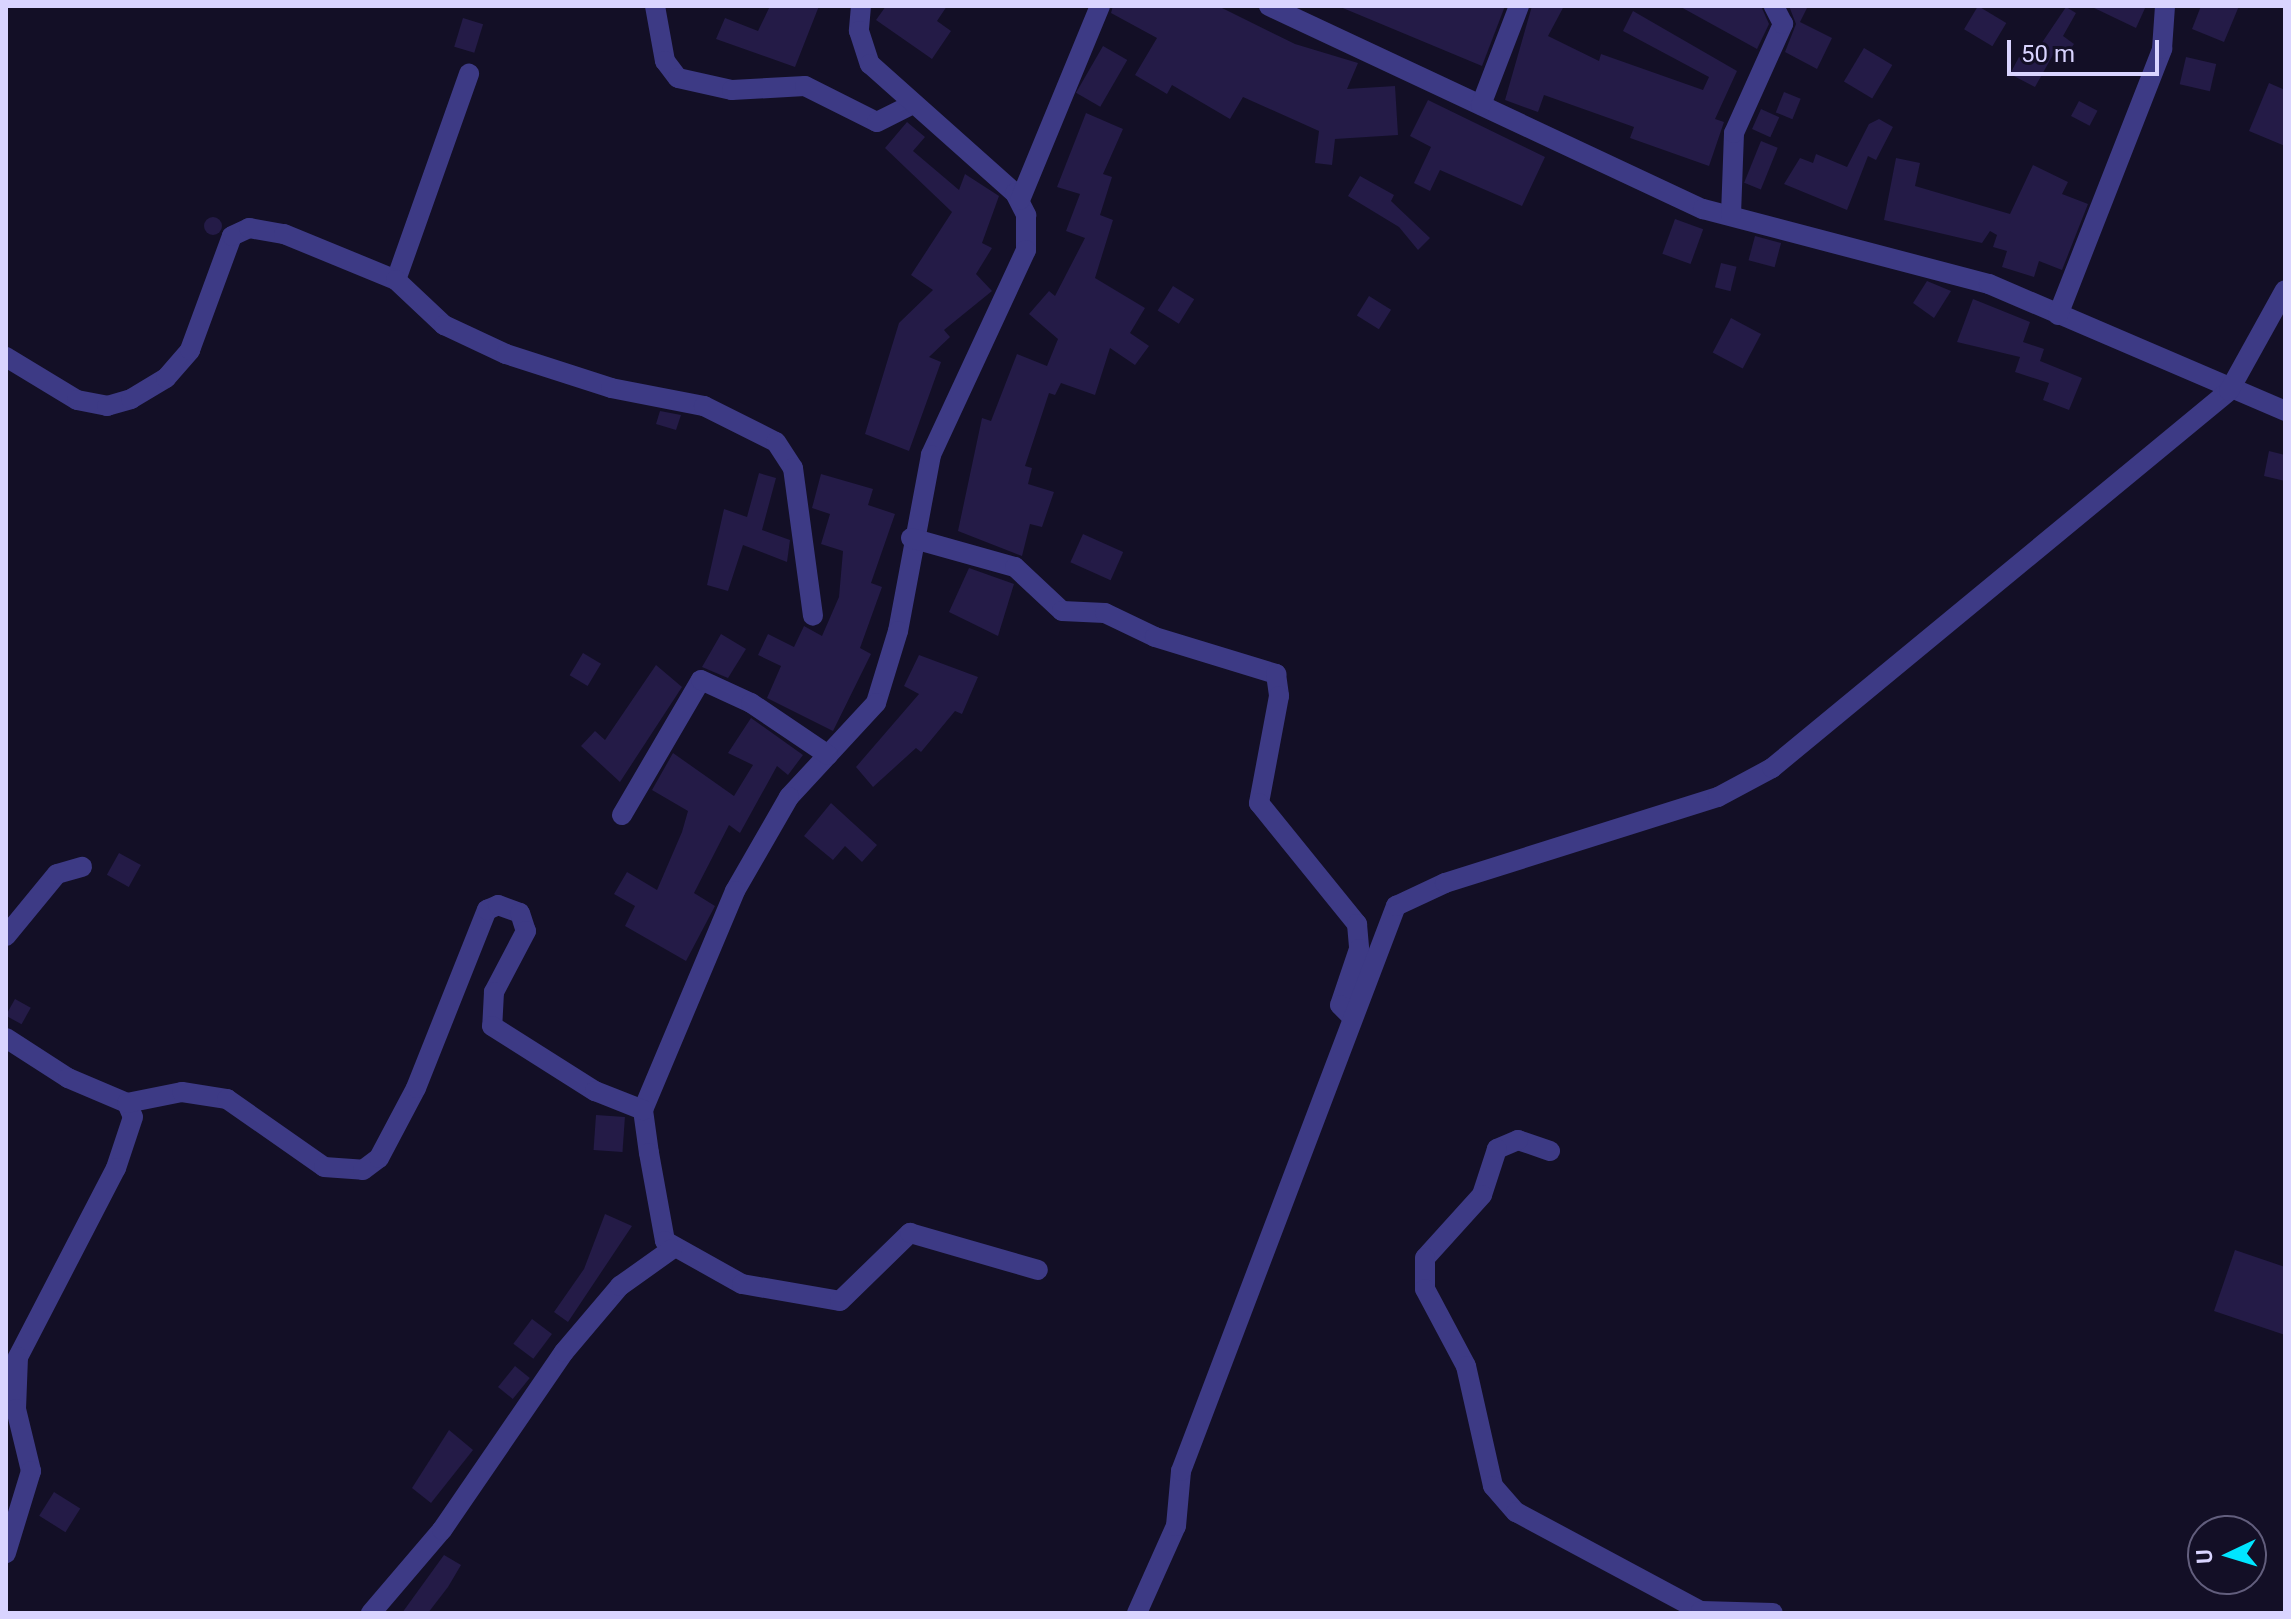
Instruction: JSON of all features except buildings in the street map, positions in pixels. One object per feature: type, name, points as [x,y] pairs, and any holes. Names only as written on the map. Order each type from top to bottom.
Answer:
[{"type":"street","points":[[655,6],[665,61],[678,78],[732,90],[805,86],[877,122],[913,104]]},
{"type":"street","points":[[861,6],[859,31],[870,64],[1020,200]]},
{"type":"street","points":[[1038,1270],[910,1233],[884,1251],[847,1298],[831,1302],[723,1277],[672,1249],[661,1232],[643,1110],[735,891],[772,820],[876,703],[885,679],[911,538],[947,412],[1026,250],[1020,200],[1100,6]]},
{"type":"street","points":[[1269,6],[1302,14],[1616,172],[1796,238],[1934,266],[2058,315],[2229,391],[2285,411]]},
{"type":"street","points":[[1481,105],[1519,6]]},
{"type":"street","points":[[1731,215],[1734,133],[1783,24],[1774,6]]},
{"type":"street","points":[[2058,315],[2162,49],[2165,6]]},
{"type":"street","points":[[396,280],[469,74]]},
{"type":"street","points":[[6,357],[77,400],[107,406],[146,391],[190,350],[224,245],[238,230],[284,234],[396,280],[444,325],[506,354],[611,388],[704,406],[776,442],[798,493],[813,616]]},
{"type":"street","points":[[1137,1613],[1176,1526],[1181,1471],[1396,906],[1445,883],[1718,797],[1772,768],[2229,391],[2267,334],[2285,290]]},
{"type":"street","points":[[911,538],[1015,567],[1062,611],[1105,613],[1155,637],[1276,674],[1279,696],[1259,803],[1357,924],[1359,949],[1340,1005],[1352,1017]]},
{"type":"street","points":[[622,815],[701,680],[751,703],[828,755]]},
{"type":"street","points":[[6,936],[57,874],[82,867]]},
{"type":"street","points":[[6,1038],[68,1078],[127,1103],[182,1092],[227,1099],[324,1167],[363,1170],[379,1158],[416,1088],[487,910],[498,905],[520,913],[526,931],[494,992],[492,1026],[595,1091],[643,1110]]},
{"type":"street","points":[[6,1553],[31,1471],[16,1409],[18,1357],[116,1168],[133,1117],[127,1103]]},
{"type":"street","points":[[1550,1151],[1518,1140],[1497,1149],[1482,1195],[1425,1258],[1425,1289],[1466,1366],[1493,1486],[1516,1512],[1701,1611],[1773,1613]]},
{"type":"street","points":[[371,1613],[442,1530],[564,1352],[620,1286],[672,1249]]}]
